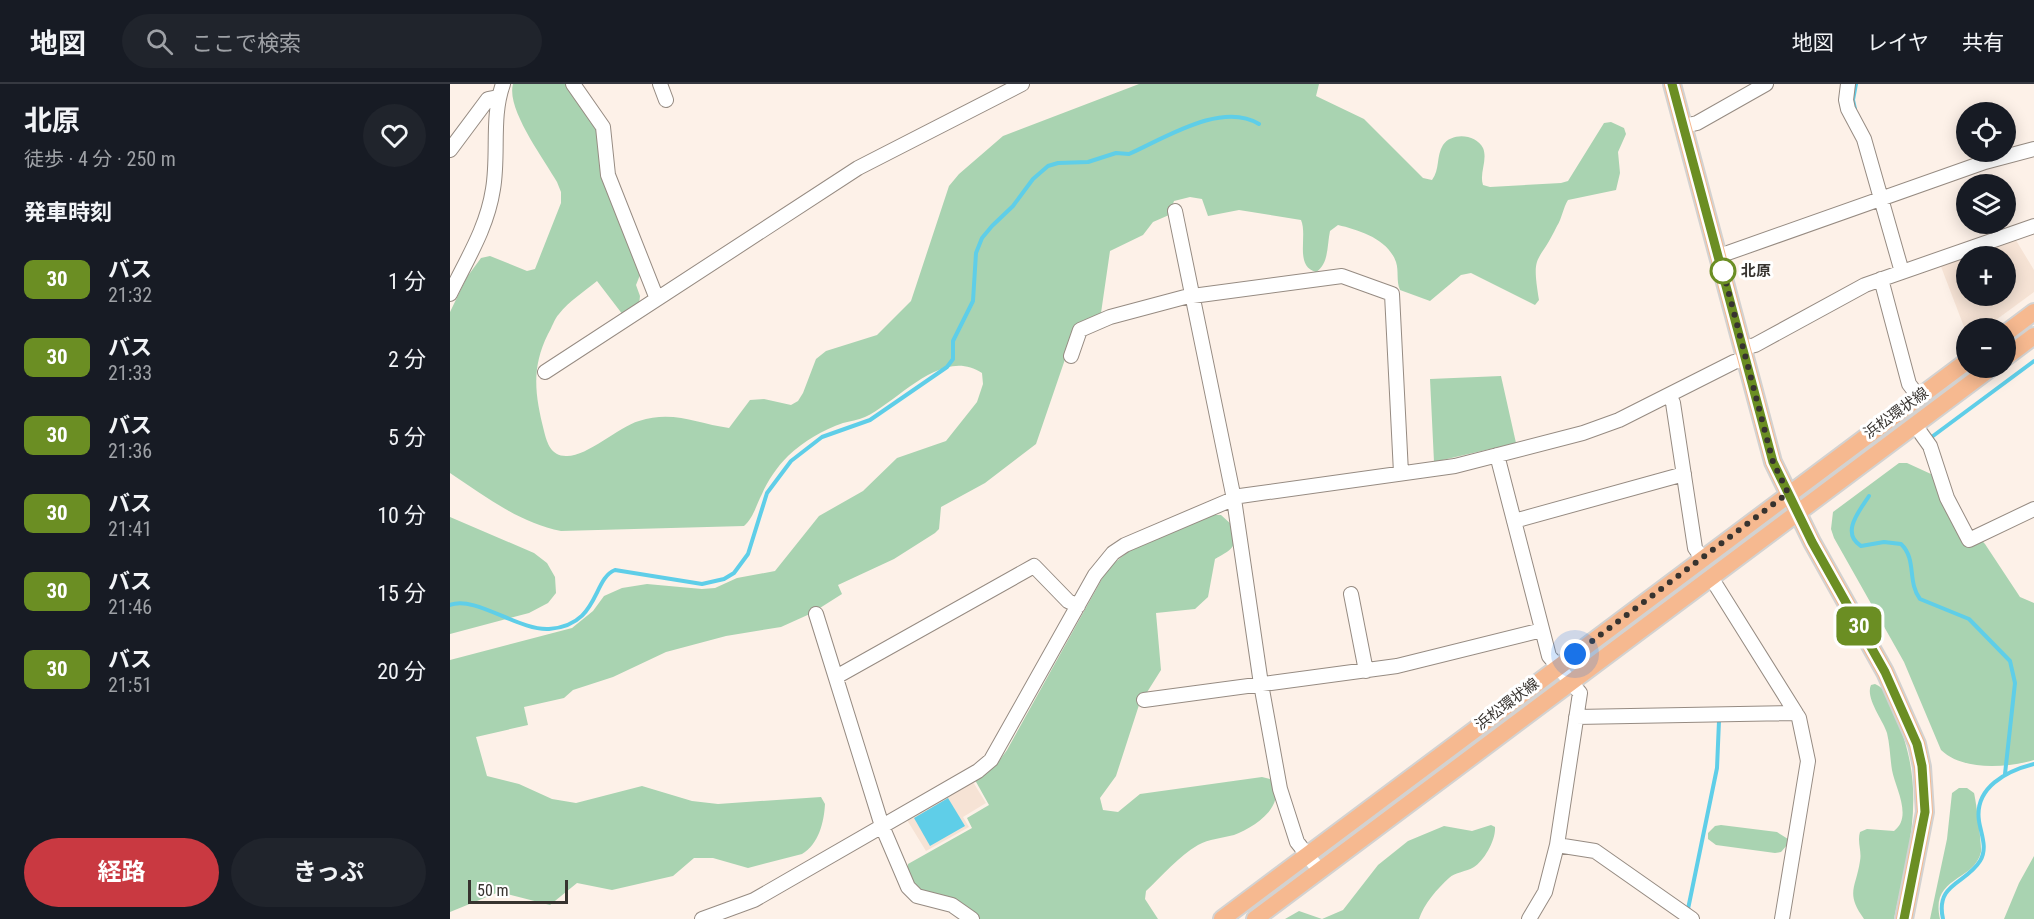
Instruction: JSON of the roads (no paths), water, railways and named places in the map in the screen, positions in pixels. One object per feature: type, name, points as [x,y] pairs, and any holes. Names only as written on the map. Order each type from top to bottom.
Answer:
[{"type":"main road","points":[[1672,84],[1773,462],[1798,513],[1885,672],[1917,744],[1922,766],[1925,812],[1904,919]]},
{"type":"main road","points":[[2016,326],[2034,312]]},
{"type":"main road","points":[[2016,350],[2034,336]]},
{"type":"main road","name":"浜松環状線","points":[[1222,919],[1956,369]]},
{"type":"main road","name":"浜松環状線","points":[[1255,919],[1978,378]]},
{"type":"street","points":[[573,84],[603,126],[608,175],[657,299]]},
{"type":"street","points":[[660,84],[666,100]]},
{"type":"street","points":[[545,372],[858,168],[1022,84]]},
{"type":"street","points":[[1684,126],[1697,123],[1766,84]]},
{"type":"street","points":[[1848,84],[1846,100],[1848,109],[1863,134],[1902,272]]},
{"type":"street","points":[[450,150],[488,99],[501,91]]},
{"type":"street","points":[[450,294],[476,247],[489,210],[495,172],[501,91]]},
{"type":"street","points":[[1719,256],[1984,162],[2034,149]]},
{"type":"street","points":[[1175,211],[1234,499],[1261,684],[1281,789],[1297,842],[1319,870]]},
{"type":"street","points":[[702,919],[754,900],[991,760],[1103,564],[1125,545],[1234,499],[1455,466],[1602,427],[1734,362],[1755,345],[1857,289],[2034,226]]},
{"type":"street","points":[[1071,356],[1080,330],[1110,317],[1192,296],[1342,276],[1392,294],[1401,473]]},
{"type":"street","points":[[1881,279],[1909,384],[1918,396]]},
{"type":"street","points":[[1669,395],[1673,403],[1695,548],[1702,558]]},
{"type":"street","points":[[1915,425],[1930,446],[1947,498],[1969,540],[2034,509]]},
{"type":"street","points":[[1497,455],[1549,656],[1580,693],[1557,845],[1545,892],[1528,919]]},
{"type":"street","points":[[1514,522],[1684,474]]},
{"type":"street","points":[[836,677],[1034,566],[1068,601],[1078,606]]},
{"type":"street","points":[[1712,579],[1796,713],[1808,762],[1782,919]]},
{"type":"street","points":[[1351,594],[1365,670]]},
{"type":"street","points":[[816,614],[882,826],[912,892],[917,896],[952,905],[972,919]]},
{"type":"street","points":[[1144,700],[1397,666],[1542,630]]},
{"type":"street","points":[[1576,717],[1796,713]]},
{"type":"street","points":[[1557,845],[1595,850],[1692,919]]},
{"type":"water","points":[[948,798],[965,826],[930,846],[914,818]]},
{"type":"waterway","points":[[1855,109],[1853,100],[1856,84]]},
{"type":"waterway","points":[[450,605],[460,603],[472,605],[524,625],[549,629],[566,626],[578,619],[586,611],[602,582],[615,570],[702,584],[724,579],[734,573],[748,554],[767,493],[791,461],[822,437],[870,420],[947,367],[953,359],[953,341],[973,301],[976,253],[982,238],[1013,206],[1033,179],[1048,166],[1058,163],[1088,162],[1116,153],[1129,154],[1176,131],[1211,119],[1244,118],[1259,124]]},
{"type":"waterway","points":[[1933,436],[2034,361]]},
{"type":"waterway","points":[[1869,496],[1854,521],[1852,535],[1855,541],[1861,546],[1884,542],[1901,544],[1909,557],[1914,585],[1920,599],[1969,619],[2010,661],[2015,683],[2005,774]]},
{"type":"waterway","points":[[1688,909],[1717,768],[1719,721]]},
{"type":"waterway","points":[[1943,919],[1943,898],[1953,885],[1974,869],[1984,851],[1979,809],[1987,790],[2003,776],[2034,764]]},
{"type":"place","name":"北原","points":[[1723,271]]}]
